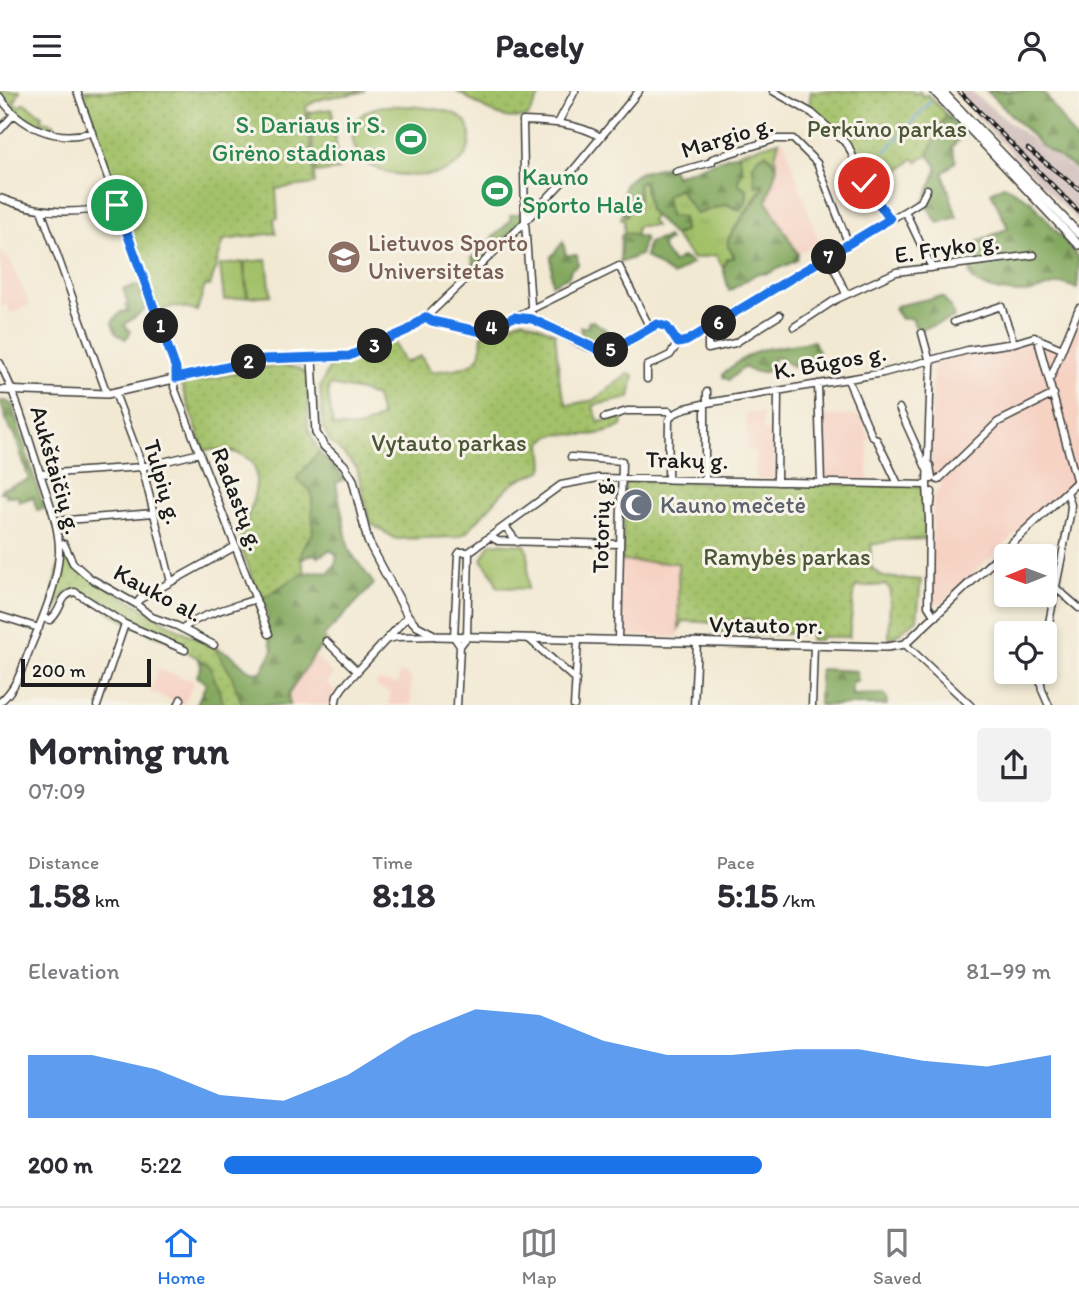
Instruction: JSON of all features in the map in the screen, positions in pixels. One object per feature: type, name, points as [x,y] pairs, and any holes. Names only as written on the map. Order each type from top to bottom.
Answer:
[{"type":"main road","points":[[934,91],[1079,245]]},
{"type":"main road","points":[[942,91],[1079,234]]},
{"type":"main road","points":[[0,390],[111,394],[258,360],[312,359],[316,433],[324,446],[344,465],[353,480],[368,541],[408,616],[417,626],[436,636]]},
{"type":"main road","points":[[905,644],[1078,482]]},
{"type":"main road","name":"Vytauto pr.","points":[[436,636],[887,647],[905,644]]},
{"type":"street","name":"Radastų g.","points":[[77,91],[176,369],[174,387],[268,634]]},
{"type":"street","points":[[558,123],[575,91]]},
{"type":"street","points":[[312,359],[359,354],[408,330],[425,317],[525,222],[584,159],[639,91]]},
{"type":"street","points":[[773,91],[812,113],[848,145],[864,183],[890,219]]},
{"type":"street","points":[[0,97],[14,114],[33,127],[72,136],[92,132]]},
{"type":"street","points":[[0,130],[14,114]]},
{"type":"street","points":[[532,319],[525,222],[523,121],[558,123],[588,129],[601,137]]},
{"type":"street","name":"Margio g.","points":[[676,172],[775,139],[793,139],[817,163],[849,245]]},
{"type":"street","points":[[647,379],[647,366],[670,355],[678,343],[708,329],[905,211],[921,201],[927,189]]},
{"type":"street","points":[[0,198],[41,211],[75,213],[117,205]]},
{"type":"street","name":"Tulpių g.","points":[[41,211],[142,467],[171,582]]},
{"type":"street","points":[[905,211],[932,268]]},
{"type":"street","name":"E. Fryko g.","points":[[794,327],[846,294],[890,273],[1034,255]]},
{"type":"street","points":[[830,257],[846,294]]},
{"type":"street","points":[[425,317],[482,332],[619,266],[650,328]]},
{"type":"street","points":[[954,322],[1001,306],[1014,343]]},
{"type":"street","points":[[1050,381],[1079,308]]},
{"type":"street","points":[[708,329],[708,349],[735,342],[780,315]]},
{"type":"street","points":[[514,317],[532,319],[601,351],[612,350],[657,324],[667,327],[678,343]]},
{"type":"street","points":[[922,333],[930,360],[928,471]]},
{"type":"street","name":"K. Būgos g.","points":[[604,418],[633,411],[669,411],[672,415],[706,403],[883,373],[968,350],[1034,337],[1062,349]]},
{"type":"street","points":[[1039,344],[1078,482]]},
{"type":"street","name":"Aukštaičių g.","points":[[0,363],[13,391],[55,521],[59,543],[57,566],[43,618],[17,679],[3,703]]},
{"type":"street","points":[[848,380],[872,436],[877,440],[898,484]]},
{"type":"street","points":[[818,384],[821,483]]},
{"type":"street","points":[[777,482],[778,391]]},
{"type":"street","points":[[705,480],[707,392]]},
{"type":"street","points":[[931,484],[998,422],[1054,394]]},
{"type":"street","points":[[898,408],[928,471],[931,484]]},
{"type":"street","points":[[668,479],[669,420],[672,415]]},
{"type":"street","points":[[40,474],[142,467],[200,453]]},
{"type":"street","name":"Totorių g.","points":[[571,457],[622,461],[618,641]]},
{"type":"street","points":[[929,460],[931,484],[928,596],[929,609],[937,614]]},
{"type":"street","name":"Trakų g.","points":[[469,552],[561,485],[598,478],[931,484]]},
{"type":"street","points":[[1057,583],[1072,505],[1067,492]]},
{"type":"street","points":[[55,521],[154,513]]},
{"type":"street","points":[[1070,515],[1079,519]]},
{"type":"street","points":[[505,526],[517,541]]},
{"type":"street","points":[[491,537],[498,541],[620,544]]},
{"type":"street","name":"Kauko al.","points":[[59,543],[64,544],[73,563],[84,574],[136,604],[152,617],[214,645]]},
{"type":"street","points":[[136,604],[140,599],[236,546]]},
{"type":"street","points":[[457,705],[460,646],[467,637],[469,552],[460,552],[458,555],[454,637],[460,646]]},
{"type":"street","points":[[1057,589],[1079,608]]},
{"type":"street","name":"Kauko al.","points":[[43,618],[54,618],[64,597],[75,592],[125,624]]},
{"type":"street","points":[[183,629],[216,613],[256,599]]},
{"type":"street","points":[[0,616],[39,628]]},
{"type":"street","points":[[335,705],[339,693],[357,671],[408,616]]},
{"type":"street","points":[[97,705],[125,624],[185,650]]},
{"type":"street","name":"Vytauto pr.","points":[[387,640],[397,637],[436,636]]},
{"type":"street","points":[[529,639],[576,680]]},
{"type":"street","points":[[574,705],[578,640]]},
{"type":"street","points":[[326,641],[357,671]]},
{"type":"street","points":[[694,705],[696,642]]},
{"type":"street","points":[[905,644],[971,705]]},
{"type":"street","points":[[812,705],[814,645]]},
{"type":"street","points":[[1041,684],[1049,705]]},
{"type":"shaded area","points":[[952,91],[970,91],[1079,174],[1079,223]]},
{"type":"shaded area","points":[[779,141],[784,141],[819,242],[798,254],[767,201],[777,167],[775,157]]},
{"type":"shaded area","points":[[0,249],[6,259],[9,258],[30,305],[11,314],[6,304],[0,307]]},
{"type":"shaded area","points":[[1079,313],[1079,474],[1005,544],[994,544],[994,554],[942,603],[936,604],[932,593],[933,496],[941,487],[931,462],[933,364],[965,353],[1035,339],[1062,352]]},
{"type":"shaded area","points":[[746,413],[763,413],[763,431],[774,431],[774,479],[756,479],[755,451],[747,451]]},
{"type":"shaded area","points":[[821,415],[861,416],[870,440],[868,481],[823,479]]},
{"type":"shaded area","points":[[621,561],[678,563],[679,637],[620,636]]},
{"type":"shaded area","points":[[314,655],[333,674],[326,682],[335,691],[331,705],[290,705],[288,695]]},
{"type":"shaded area","points":[[158,669],[194,681],[184,705],[150,692]]},
{"type":"shaded area","points":[[399,673],[407,674],[411,678],[411,705],[389,705],[390,692],[376,687],[378,681],[398,684]]},
{"type":"green space","points":[[0,91],[20,91],[14,103],[18,107],[24,103],[42,115],[41,121],[54,123],[55,132],[30,122],[15,112]]},
{"type":"green space","points":[[79,91],[365,91],[319,100],[306,107],[315,184],[276,189],[276,233],[224,240],[210,286],[205,286],[197,311],[175,306],[158,311]]},
{"type":"green space","points":[[456,91],[542,91],[528,117],[508,118]]},
{"type":"green space","name":"Perkūno parkas","points":[[811,91],[912,91],[916,94],[919,91],[924,97],[927,94],[946,114],[928,155],[917,162],[914,158],[888,179],[869,181],[851,144],[809,107]]},
{"type":"green space","points":[[987,91],[1043,91],[1079,145],[1079,171],[1041,145]]},
{"type":"green space","points":[[379,107],[420,107],[446,111],[467,124],[470,142],[461,161],[442,172],[418,176],[394,174],[366,163],[353,141],[355,124],[360,117]]},
{"type":"green space","points":[[332,109],[339,170],[316,173],[309,112]]},
{"type":"green space","points":[[946,114],[965,133],[952,147],[956,161],[943,173],[957,217],[938,223],[924,202],[937,170],[928,155]]},
{"type":"green space","points":[[779,141],[775,157],[777,167],[770,156],[753,165],[756,186],[764,184],[728,239],[734,259],[727,258],[723,268],[716,255],[693,259],[673,235],[679,234],[669,216],[666,196],[680,188],[696,214],[727,204],[735,209],[738,179],[743,171],[738,153]]},
{"type":"green space","points":[[738,153],[743,171],[738,183],[747,190],[746,201],[740,210],[727,204],[696,214],[679,188],[666,196],[669,216],[683,217],[684,231],[673,235],[649,210],[644,181],[638,184],[637,204],[630,207],[627,216],[623,212],[624,184],[638,173],[671,165],[675,176]]},
{"type":"green space","points":[[766,153],[777,167],[767,201],[798,254],[797,260],[767,274],[758,273],[729,291],[723,268],[727,258],[734,258],[734,255],[728,247],[728,239],[761,191],[763,184],[756,186],[753,165],[758,157]]},
{"type":"green space","points":[[644,181],[649,210],[655,215],[651,221],[655,226],[637,226],[635,236],[624,232],[624,219],[621,219],[623,212],[625,216],[639,198],[638,184]]},
{"type":"green space","points":[[1004,185],[1031,201],[1074,252],[1079,260],[1077,289],[1062,284],[1029,293],[1015,293],[982,286],[974,281],[970,274],[972,266],[980,256],[975,243],[1008,228],[991,192]]},
{"type":"green space","points":[[522,213],[523,221],[474,267],[472,257],[510,221],[510,215]]},
{"type":"green space","points":[[624,232],[645,238],[640,255],[620,263],[621,236]]},
{"type":"green space","points":[[667,237],[669,240],[661,246],[673,263],[682,257],[692,263],[673,276],[645,256],[648,243]]},
{"type":"green space","points":[[563,242],[566,255],[577,255],[578,265],[571,269],[569,276],[552,284],[551,257]]},
{"type":"green space","points":[[267,260],[271,295],[248,297],[244,262]]},
{"type":"green space","points":[[243,262],[247,297],[224,300],[220,265]]},
{"type":"green space","points":[[143,284],[150,306],[124,325],[130,331],[125,339],[116,333],[112,322],[121,312],[128,310],[123,289]]},
{"type":"green space","points":[[943,297],[954,318],[917,331],[912,318],[901,319],[894,309],[896,306]]},
{"type":"green space","name":"Vytauto parkas","points":[[523,319],[555,333],[560,384],[567,405],[594,400],[628,374],[634,375],[630,398],[593,407],[599,422],[619,417],[623,422],[622,426],[599,434],[561,434],[546,439],[542,443],[542,471],[518,480],[503,492],[467,532],[457,537],[396,539],[370,523],[357,468],[329,440],[323,427],[320,387],[329,368],[356,360],[393,340],[404,363],[421,356],[430,372],[467,366],[478,358],[481,352],[482,335]],"holes":[[[330,385],[376,397],[381,417],[360,428],[333,426],[328,393]]]},
{"type":"green space","points":[[593,321],[623,341],[610,349],[581,339],[581,327],[588,327],[588,322]]},
{"type":"green space","points":[[814,341],[819,354],[812,361],[792,366],[777,357],[766,372],[753,372],[744,367],[729,380],[723,377],[723,374],[739,361],[759,350]]},
{"type":"green space","points":[[265,367],[296,367],[305,374],[308,379],[308,428],[319,452],[296,479],[312,494],[313,533],[303,546],[301,558],[305,572],[262,598],[240,543],[256,486],[253,464],[247,457],[237,453],[204,450],[181,385]]},
{"type":"green space","points":[[0,401],[12,405],[44,509],[37,510],[33,497],[19,502],[18,496],[6,496],[6,493],[1,492],[3,488],[29,480],[14,432],[10,431]]},
{"type":"green space","points":[[319,452],[345,479],[336,483],[349,550],[374,584],[324,636],[326,641],[288,695],[290,705],[196,705],[206,684],[197,676],[201,666],[198,657],[214,647],[231,655],[247,669],[261,672],[273,650],[265,628],[268,614],[262,598],[302,574],[319,571],[328,573],[335,565],[337,555],[330,550],[318,557],[313,554],[301,560],[303,547],[310,539],[309,489],[296,479]]},
{"type":"green space","name":"Ramybės parkas","points":[[625,481],[921,486],[926,489],[925,539],[896,540],[871,545],[871,567],[883,577],[921,580],[917,619],[889,639],[890,588],[884,585],[855,587],[849,637],[821,637],[820,640],[810,640],[810,633],[749,635],[749,619],[731,620],[730,634],[722,633],[717,623],[684,621],[679,629],[678,563],[622,561]]},
{"type":"green space","points":[[491,543],[525,545],[528,552],[528,589],[497,587],[482,559]]},
{"type":"green space","points":[[62,551],[65,551],[73,566],[176,628],[214,647],[231,674],[242,705],[224,705],[210,666],[175,644],[124,621],[79,591],[66,592],[54,613],[50,615]]},
{"type":"green space","points":[[820,669],[857,671],[857,682],[852,682],[852,695],[883,694],[887,698],[887,705],[819,705]]},
{"type":"waterway","points":[[885,152],[931,101]]},
{"type":"railway","points":[[959,91],[1079,212]]},
{"type":"railway","points":[[1028,149],[1079,189]]},
{"type":"place","name":"S. Dariaus ir S. Girėno stadionas","points":[[411,139]]},
{"type":"place","name":"Kauno Sporto Halė","points":[[497,191]]},
{"type":"place","name":"Lietuvos Sporto Universitetas","points":[[344,257]]},
{"type":"place","name":"Kauno mečetė","points":[[636,505]]},
{"type":"route","points":[[117,205],[176,369],[176,378],[264,359],[323,359],[359,354],[408,330],[425,317],[480,332],[514,317],[532,319],[594,349],[606,352],[657,324],[667,327],[678,343],[687,341],[890,219],[864,183]]}]
